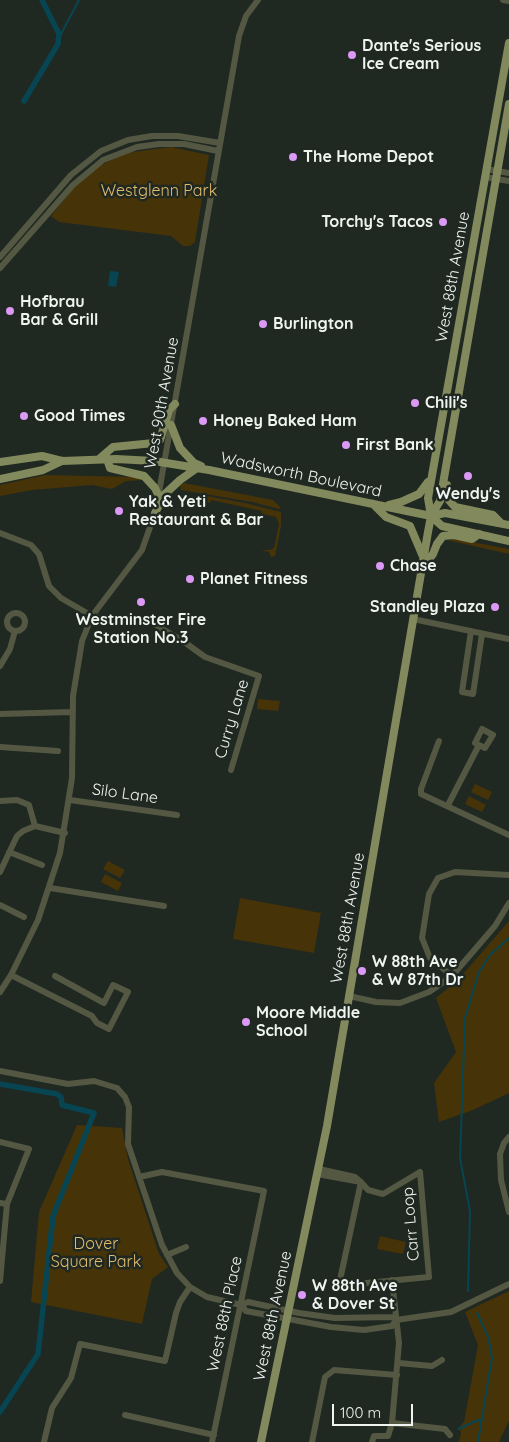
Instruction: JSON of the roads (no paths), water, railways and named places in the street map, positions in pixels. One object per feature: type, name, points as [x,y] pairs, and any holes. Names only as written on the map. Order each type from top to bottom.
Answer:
[{"type":"main road","name":"West 88th Avenue","points":[[261,1442],[318,1172],[431,516],[428,498],[432,474],[509,43]]},
{"type":"main road","name":"West 88th Avenue","points":[[431,516],[440,501],[509,104]]},
{"type":"main road","points":[[159,497],[155,488],[144,476],[110,468],[103,459],[113,447],[154,444],[160,440],[169,410],[175,404]]},
{"type":"main road","points":[[171,426],[183,452],[194,463],[209,470]]},
{"type":"main road","points":[[0,462],[42,456],[62,461]]},
{"type":"main road","name":"Wadsworth Boulevard","points":[[62,461],[103,459],[166,463],[209,470],[431,516],[445,513],[505,524]]},
{"type":"main road","points":[[0,479],[43,470],[62,461]]},
{"type":"main road","points":[[155,513],[165,494],[197,468]]},
{"type":"main road","points":[[445,469],[448,478],[446,491],[448,499],[455,507],[494,515],[505,524]]},
{"type":"main road","points":[[384,506],[401,502],[419,494],[426,486],[432,474]]},
{"type":"main road","points":[[373,504],[386,516],[410,526],[423,563],[433,554],[443,536],[454,535],[472,539],[479,534]]},
{"type":"main road","name":"Wadsworth Boulevard","points":[[431,516],[442,526],[509,541]]},
{"type":"street","name":"West 90th Avenue","points":[[0,992],[30,938],[50,888],[65,833],[73,762],[72,712],[78,654],[92,616],[142,550],[155,513],[166,463],[239,36],[246,16],[258,0]]},
{"type":"street","points":[[503,0],[509,1]]},
{"type":"street","points":[[0,257],[71,174],[102,151],[128,140],[152,136],[178,136],[220,142]]},
{"type":"street","points":[[0,268],[73,185],[103,160],[137,147],[159,144],[184,144],[218,151]]},
{"type":"street","points":[[497,175],[509,172]]},
{"type":"street","points":[[485,173],[497,175],[509,181]]},
{"type":"street","points":[[0,533],[31,545],[38,554],[49,586],[61,598],[92,616]]},
{"type":"street","name":"Curry Lane","points":[[92,616],[120,623],[152,624],[183,641],[205,658],[259,676],[231,770]]},
{"type":"street","points":[[413,620],[509,639]]},
{"type":"street","points":[[0,666],[10,649],[15,631]]},
{"type":"street","points":[[471,631],[462,692],[473,694],[482,634]]},
{"type":"street","points":[[0,714],[72,712]]},
{"type":"street","points":[[439,742],[421,791],[423,796],[448,805],[509,836]]},
{"type":"street","points":[[448,805],[479,745]]},
{"type":"street","points":[[0,747],[58,751]]},
{"type":"street","points":[[0,801],[16,800],[29,805],[35,826]]},
{"type":"street","name":"Silo Lane","points":[[70,800],[177,815]]},
{"type":"street","points":[[0,872],[17,836],[23,831],[35,826],[65,833]]},
{"type":"street","points":[[9,852],[42,865]]},
{"type":"street","points":[[452,976],[430,958],[422,938],[429,894],[438,878],[455,872],[509,875]]},
{"type":"street","points":[[50,888],[164,906]]},
{"type":"street","points":[[349,996],[376,1002],[400,1003],[429,992],[452,976],[495,926],[509,903]]},
{"type":"street","points":[[0,905],[24,916]]},
{"type":"street","points":[[11,975],[92,1016],[97,1023],[109,1028],[128,992],[114,985],[104,1004],[55,976]]},
{"type":"street","points":[[0,1071],[68,1084],[94,1081],[117,1088],[125,1097],[129,1107],[128,1144],[139,1177],[167,1256],[177,1273],[190,1287],[207,1297],[241,1305],[248,1302],[288,1311],[335,1318],[393,1317],[397,1322]]},
{"type":"street","points":[[509,1137],[504,1143],[500,1154],[501,1180],[509,1212]]},
{"type":"street","points":[[0,1142],[29,1149],[4,1203],[0,1281]]},
{"type":"street","name":"West 88th Place","points":[[139,1177],[162,1172],[264,1191],[213,1438]]},
{"type":"street","name":"Carr Loop","points":[[318,1172],[355,1177],[361,1182],[368,1190],[383,1194],[420,1172],[429,1277],[346,1285],[340,1280],[361,1182]]},
{"type":"street","points":[[167,1256],[186,1247]]},
{"type":"street","name":"Carr Loop","points":[[388,1439],[392,1422],[398,1363],[397,1322],[392,1280]]},
{"type":"street","points":[[241,1305],[246,1311],[286,1320],[364,1330],[392,1326],[397,1322],[451,1312],[509,1284]]},
{"type":"street","points":[[44,1442],[52,1408],[71,1378],[80,1344],[165,1361],[176,1313],[180,1302],[190,1287]]},
{"type":"street","points":[[398,1363],[432,1366],[442,1360]]},
{"type":"street","points":[[312,1442],[325,1377],[328,1371],[397,1375]]},
{"type":"street","points":[[125,1415],[213,1438]]},
{"type":"street","points":[[392,1422],[445,1429],[450,1436]]},
{"type":"street","points":[[372,1442],[374,1436],[388,1439]]},
{"type":"water","points":[[110,271],[119,272],[116,287],[108,286]]},
{"type":"waterway","points":[[24,101],[58,44],[59,34],[42,0]]},
{"type":"waterway","points":[[61,34],[79,0]]},
{"type":"waterway","points":[[468,1291],[470,1211],[460,1158],[465,1018],[479,972],[490,955],[509,938]]},
{"type":"waterway","points":[[0,1084],[57,1094],[61,1097],[62,1105],[94,1113],[53,1216],[38,1354],[0,1412]]},
{"type":"waterway","points":[[477,1313],[488,1337],[492,1358],[478,1442]]},
{"type":"waterway","points":[[458,1429],[481,1419]]},
{"type":"place","name":"Dante's Serious Ice Cream","points":[[352,55]]},
{"type":"place","name":"The Home Depot","points":[[293,157]]},
{"type":"place","name":"Torchy's Tacos","points":[[443,222]]},
{"type":"place","name":"Hofbrau Bar & Grill","points":[[10,311]]},
{"type":"place","name":"Burlington","points":[[263,324]]},
{"type":"place","name":"Chili's","points":[[415,403]]},
{"type":"place","name":"Good Times","points":[[24,416]]},
{"type":"place","name":"Honey Baked Ham","points":[[203,421]]},
{"type":"place","name":"First Bank","points":[[346,445]]},
{"type":"place","name":"Wendy's","points":[[468,476]]},
{"type":"place","name":"Yak & Yeti Restaurant & Bar","points":[[119,511]]},
{"type":"place","name":"Chase","points":[[380,566]]},
{"type":"place","name":"Planet Fitness","points":[[190,579]]},
{"type":"place","name":"Westminster Fire Station No.3","points":[[141,602]]},
{"type":"place","name":"Standley Plaza","points":[[495,607]]},
{"type":"place","name":"W 88th Ave & W 87th Dr","points":[[362,971]]},
{"type":"place","name":"Moore Middle School","points":[[246,1022]]},
{"type":"place","name":"W 88th Ave & Dover St","points":[[302,1295]]},
{"type":"park label","name":"Westglenn Park","points":[[159,191]]},
{"type":"park label","name":"Dover Square Park","points":[[96,1253]]}]
